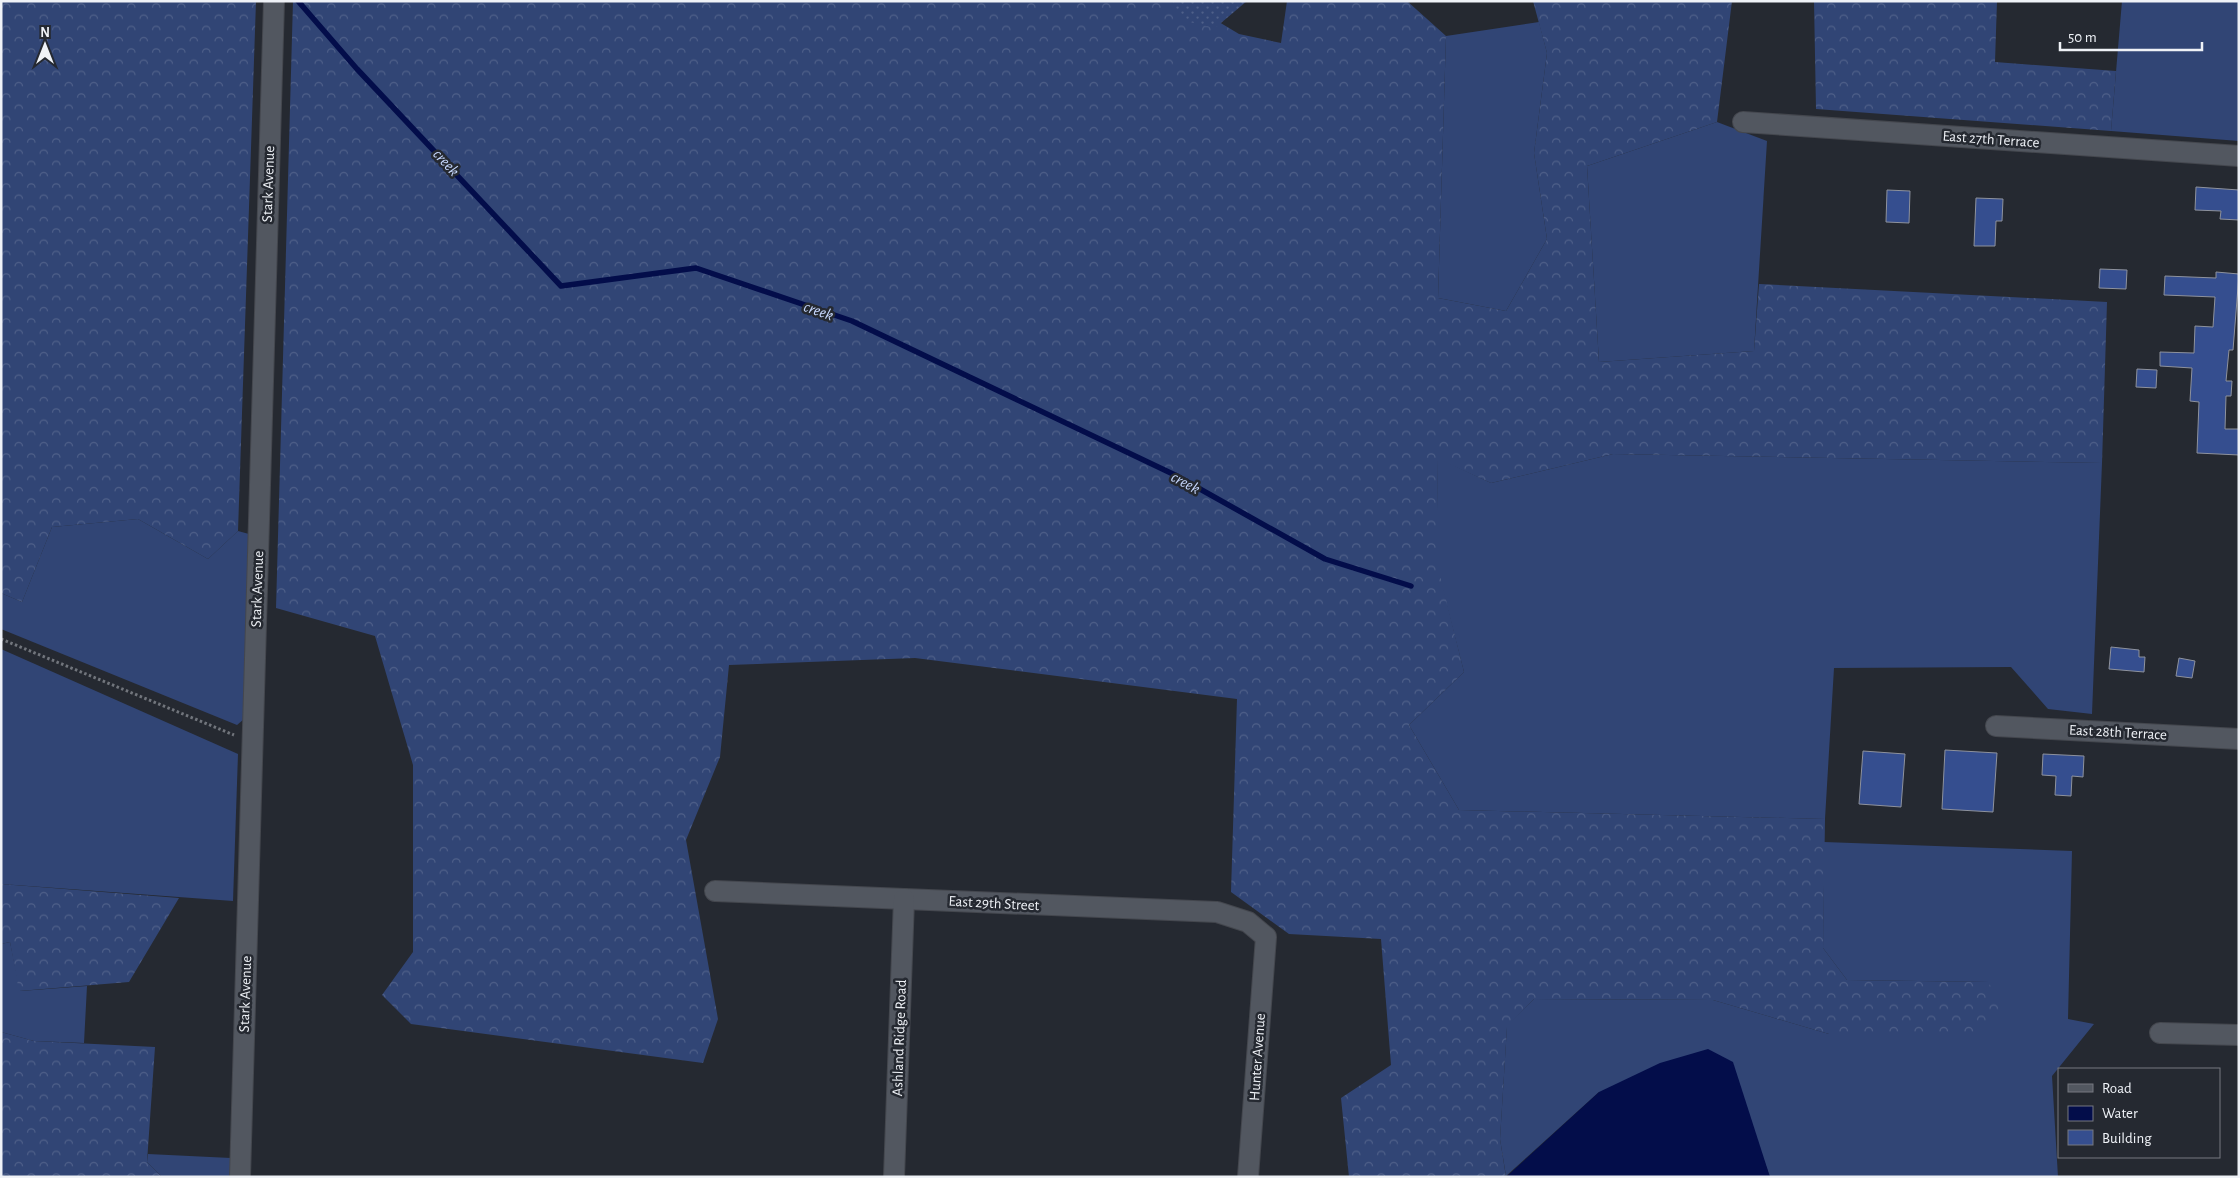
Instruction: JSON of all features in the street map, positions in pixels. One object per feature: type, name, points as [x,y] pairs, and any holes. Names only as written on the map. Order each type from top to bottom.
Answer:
[{"type":"street","name":"Stark Avenue","points":[[240,1177],[274,1]]},
{"type":"street","name":"East 27th Terrace","points":[[1743,122],[2239,156]]},
{"type":"street","name":"East 28th Terrace","points":[[1996,726],[2239,739]]},
{"type":"street","name":"East 29th Street","points":[[715,891],[1218,912],[1248,922],[1266,937]]},
{"type":"street","name":"Ashland Ridge Road","points":[[894,1177],[904,898]]},
{"type":"street","name":"Hunter Avenue","points":[[1248,1177],[1266,937]]},
{"type":"street","points":[[2160,1033],[2239,1035]]},
{"type":"path","points":[[1,639],[252,743]]},
{"type":"green space","points":[[1,1],[256,1],[238,531],[208,559],[138,519],[52,527],[22,602],[1,593]]},
{"type":"green space","points":[[293,1],[1184,1],[1239,34],[1281,43],[1287,1],[1407,1],[1446,36],[1438,298],[1506,311],[1547,239],[1534,153],[1547,53],[1533,1],[1732,1],[1717,122],[1587,166],[1599,362],[1754,351],[1759,284],[2107,302],[2102,463],[1613,454],[1491,483],[1438,459],[1437,563],[1464,672],[1409,725],[1459,810],[1825,819],[1823,948],[1847,980],[1988,982],[2004,1007],[1982,1033],[1829,1034],[1713,1000],[1534,999],[1507,1027],[1500,1139],[1506,1177],[1349,1177],[1341,1098],[1391,1065],[1381,939],[1289,934],[1231,892],[1237,699],[915,658],[729,665],[720,757],[686,840],[718,1019],[703,1063],[411,1024],[382,995],[413,952],[413,765],[375,636],[276,608]]},
{"type":"green space","points":[[1173,1],[1247,1],[1215,28],[1181,20]]},
{"type":"green space","points":[[1814,1],[1997,1],[1995,62],[2116,71],[2111,131],[1816,109]]},
{"type":"green space","points":[[2122,1],[2239,1],[2239,141],[2111,131]]},
{"type":"green space","points":[[1539,22],[1547,53],[1534,153],[1547,239],[1506,311],[1438,298],[1446,36]]},
{"type":"green space","points":[[1717,122],[1767,141],[1754,351],[1599,362],[1587,166]]},
{"type":"green space","points":[[1613,454],[2102,463],[2092,714],[2048,709],[2011,667],[1834,668],[1825,819],[1459,810],[1409,725],[1464,672],[1436,563],[1438,458],[1491,483]]},
{"type":"green space","points":[[138,519],[208,559],[238,531],[249,534],[244,719],[237,725],[1,629],[1,593],[22,602],[52,527]]},
{"type":"green space","points":[[1,649],[238,754],[233,901],[1,884]]},
{"type":"green space","points":[[1824,842],[2072,851],[2068,1019],[2094,1024],[2052,1076],[2058,1177],[1770,1177],[1754,1133],[1599,1092],[1506,1176],[1500,1139],[1507,1026],[1534,999],[1713,1000],[1829,1034],[1988,982],[1847,980],[1823,948]]},
{"type":"green space","points":[[1,884],[179,898],[129,982],[19,991],[10,942],[1,944]]},
{"type":"green space","points":[[10,942],[20,991],[87,986],[84,1043],[34,1041],[1,1032],[1,944]]},
{"type":"green space","points":[[1,1032],[34,1041],[155,1047],[147,1162],[162,1177],[1,1177]]},
{"type":"green space","points":[[148,1154],[231,1158],[230,1177],[162,1177],[147,1162]]},
{"type":"water","points":[[1708,1049],[1733,1062],[1770,1177],[1506,1177],[1599,1092],[1660,1063]]},
{"type":"building","points":[[2196,187],[2239,190],[2239,220],[2220,219],[2221,211],[2195,210]]},
{"type":"building","points":[[1887,190],[1910,191],[1909,223],[1886,222]]},
{"type":"building","points":[[1976,198],[2003,199],[2002,221],[1996,221],[1995,246],[1974,246]]},
{"type":"building","points":[[2100,269],[2127,270],[2126,289],[2099,288]]},
{"type":"building","points":[[2216,272],[2239,274],[2233,350],[2229,350],[2226,381],[2232,381],[2231,396],[2226,396],[2225,429],[2239,429],[2239,455],[2197,453],[2199,402],[2190,401],[2192,368],[2160,366],[2160,352],[2194,353],[2195,326],[2213,327],[2215,297],[2164,295],[2165,276],[2216,278]]},
{"type":"building","points":[[2137,369],[2157,370],[2156,388],[2136,387]]},
{"type":"building","points":[[2111,647],[2139,650],[2139,657],[2145,657],[2144,672],[2109,669]]},
{"type":"building","points":[[2179,658],[2195,661],[2192,678],[2176,676]]},
{"type":"building","points":[[1945,750],[1997,753],[1993,812],[1942,809]]},
{"type":"building","points":[[1863,751],[1905,754],[1901,807],[1859,804]]},
{"type":"building","points":[[2043,754],[2084,756],[2083,777],[2072,776],[2071,796],[2055,795],[2056,776],[2042,775]]},
{"type":"waterway","name":"creek","points":[[298,1],[357,69],[561,286],[696,268],[852,321],[1175,475],[1325,559],[1411,586]]}]
